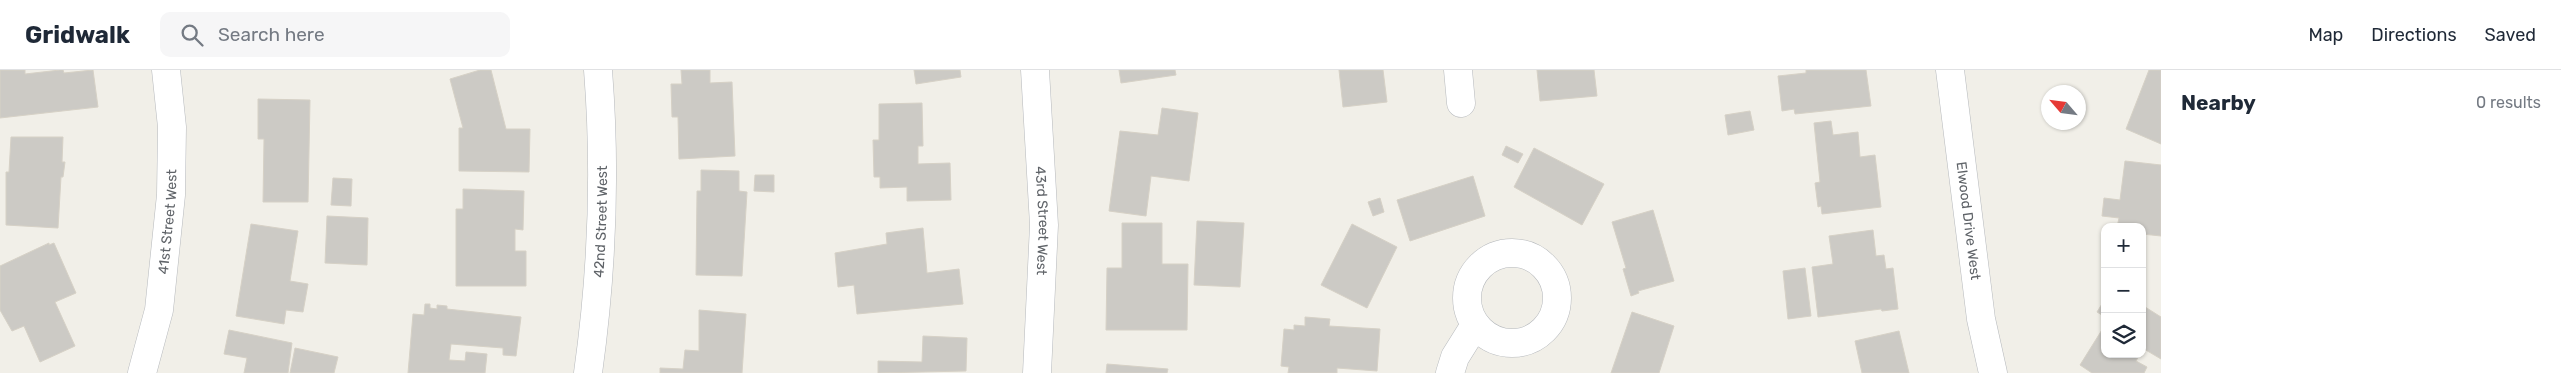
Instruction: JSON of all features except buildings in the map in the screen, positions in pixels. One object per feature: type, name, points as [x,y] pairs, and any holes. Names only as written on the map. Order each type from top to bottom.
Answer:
[{"type":"street","name":"41st Street West","points":[[142,373],[159,310],[171,195],[172,127],[166,70]]},
{"type":"street","name":"42nd Street West","points":[[588,373],[600,255],[603,180],[598,70]]},
{"type":"street","name":"43rd Street West","points":[[1035,70],[1044,225],[1037,373]]},
{"type":"street","points":[[1458,70],[1462,103]]},
{"type":"street","name":"Elwood Drive West","points":[[1950,70],[1981,319],[1993,373]]},
{"type":"street","points":[[1450,373],[1455,357],[1475,326]]}]
